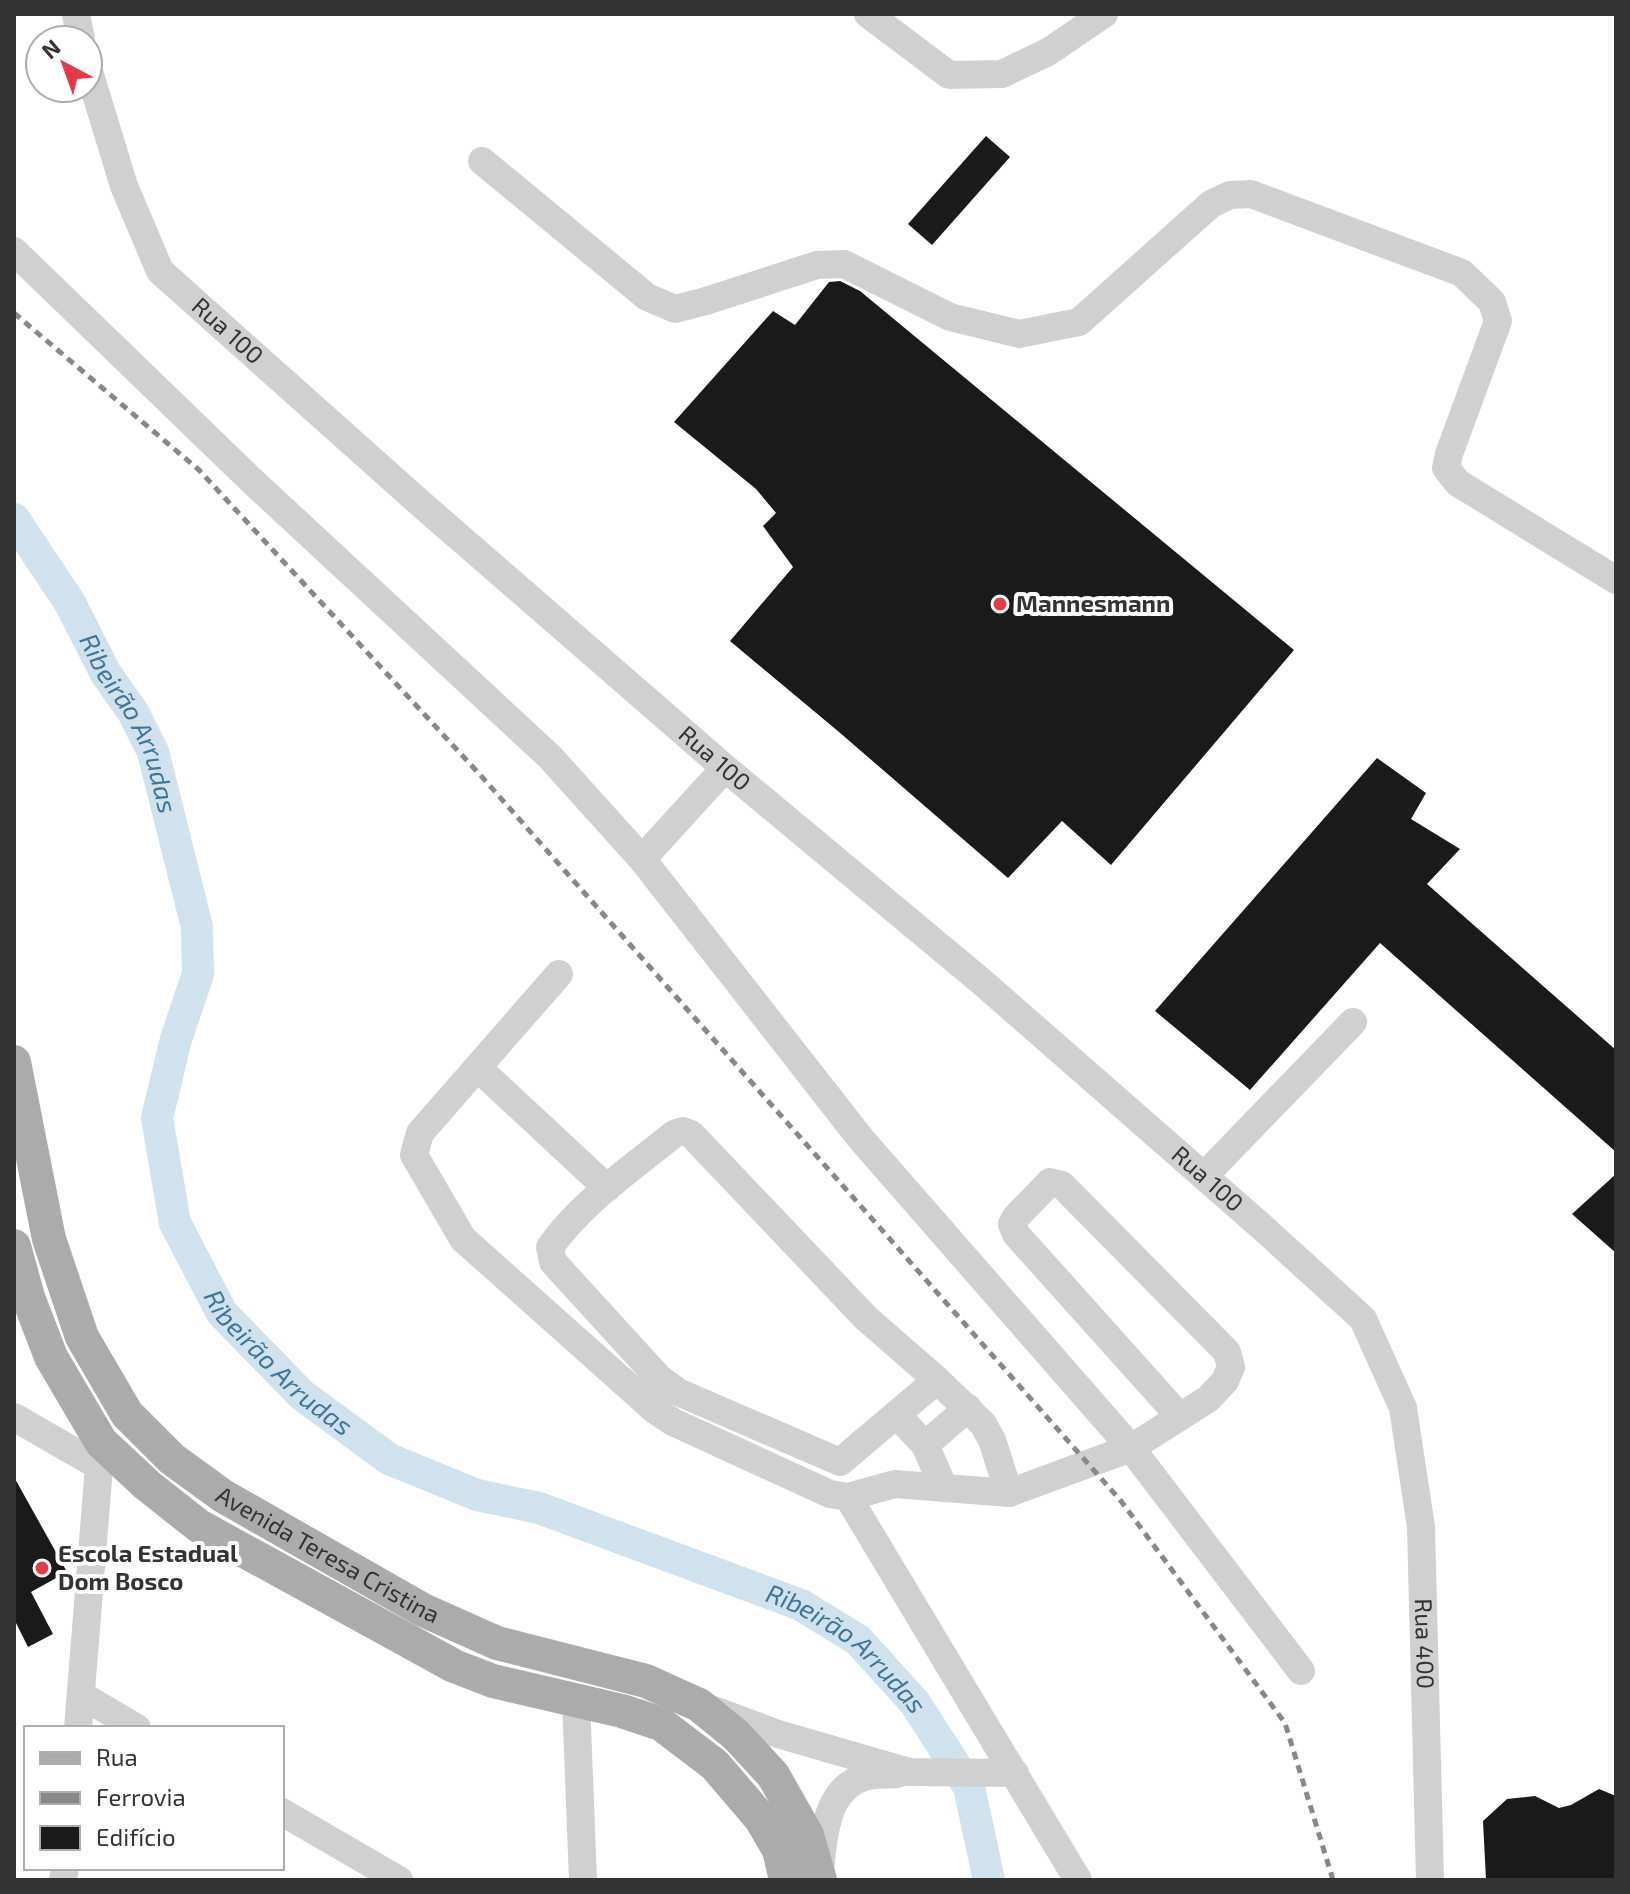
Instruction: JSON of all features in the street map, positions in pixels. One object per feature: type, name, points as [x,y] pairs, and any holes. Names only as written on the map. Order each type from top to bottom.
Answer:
[{"type":"main road","name":"Avenida Teresa Cristina","points":[[14,1062],[49,1239],[82,1337],[127,1414],[172,1459],[223,1496],[423,1610],[497,1643],[646,1681],[699,1705],[736,1735],[773,1775],[807,1835],[820,1876]]},
{"type":"main road","name":"Avenida Teresa Cristina","points":[[14,1246],[28,1297],[51,1357],[100,1454],[147,1485],[199,1526],[454,1666],[493,1681],[622,1711],[661,1724],[715,1765],[761,1819],[779,1850],[786,1880]]},
{"type":"street","points":[[868,14],[949,75],[1002,74],[1048,52],[1104,14]]},
{"type":"street","points":[[884,14],[906,43]]},
{"type":"street","name":"Rua 100","points":[[99,104],[124,186],[160,271],[421,504],[725,768],[982,982],[1363,1319],[1403,1408]]},
{"type":"street","points":[[482,161],[647,297],[675,309],[817,265],[844,264],[950,317],[1019,334],[1079,322],[1211,204],[1230,195],[1251,194],[1462,273],[1492,302],[1498,321],[1446,468],[1458,483],[1616,580]]},
{"type":"street","points":[[14,251],[262,490],[550,757],[642,859],[861,1139],[1131,1448],[1301,1671]]},
{"type":"street","points":[[642,859],[725,768]]},
{"type":"street","points":[[559,974],[420,1133],[414,1155],[463,1239],[655,1410],[673,1422],[830,1494],[848,1497],[895,1484],[1009,1493],[1131,1448],[1180,1417],[1208,1399],[1225,1381],[1231,1367],[1227,1352],[1062,1185],[1050,1182],[1016,1217],[1012,1224],[1016,1234],[1180,1417]]},
{"type":"street","points":[[1204,1176],[1353,1022]]},
{"type":"street","points":[[478,1068],[607,1188]]},
{"type":"street","points":[[937,1380],[846,1459],[835,1461],[678,1392],[659,1378],[553,1262],[550,1247],[607,1188],[674,1134],[683,1131],[691,1134],[866,1318],[937,1380],[968,1408],[983,1424],[992,1440],[1009,1493]]},
{"type":"street","points":[[925,1445],[968,1408]]},
{"type":"street","name":"Rua 400","points":[[1403,1408],[1421,1527],[1430,1880]]},
{"type":"street","points":[[897,1415],[925,1445],[944,1488]]},
{"type":"street","points":[[14,1417],[100,1454],[78,1726]]},
{"type":"street","points":[[848,1497],[1006,1773],[1078,1880]]},
{"type":"street","points":[[81,1695],[134,1726]]},
{"type":"street","points":[[576,1700],[583,1880]]},
{"type":"street","points":[[699,1705],[778,1734],[920,1772]]},
{"type":"street","points":[[820,1876],[827,1816],[842,1791],[864,1777],[920,1772],[1006,1773]]},
{"type":"street","points":[[284,1813],[399,1880]]},
{"type":"building","points":[[986,136],[1010,157],[932,245],[908,224]]},
{"type":"building","name":"Mannesmann","points":[[840,281],[860,291],[1294,650],[1111,865],[1062,821],[1008,878],[730,641],[793,567],[763,526],[776,513],[756,489],[674,422],[773,311],[795,325],[829,282]]},
{"type":"building","points":[[1377,758],[1426,793],[1411,819],[1460,849],[1427,884],[1616,1050],[1616,1152],[1380,943],[1250,1090],[1155,1011]]},
{"type":"building","points":[[1616,1174],[1616,1253],[1572,1214]]},
{"type":"building","points":[[14,1477],[67,1572],[31,1592],[53,1634],[28,1647],[14,1619]]},
{"type":"building","points":[[1599,1789],[1616,1796],[1616,1880],[1486,1880],[1483,1821],[1507,1799],[1535,1796],[1559,1808],[1571,1805]]},
{"type":"waterway","name":"Ribeirão Arrudas","points":[[14,519],[70,603],[106,674],[133,712],[153,752],[197,927],[198,974],[176,1039],[157,1118],[175,1223],[222,1313],[302,1395],[389,1459],[477,1495],[539,1508],[801,1605],[858,1640],[915,1703],[969,1787],[989,1880]]},
{"type":"railway","points":[[14,313],[199,470],[483,778],[1121,1501],[1285,1723],[1333,1880]]},
{"type":"place","name":"Mannesmann","points":[[1000,604]]},
{"type":"place","name":"Escola Estadual Dom Bosco","points":[[42,1568]]}]
